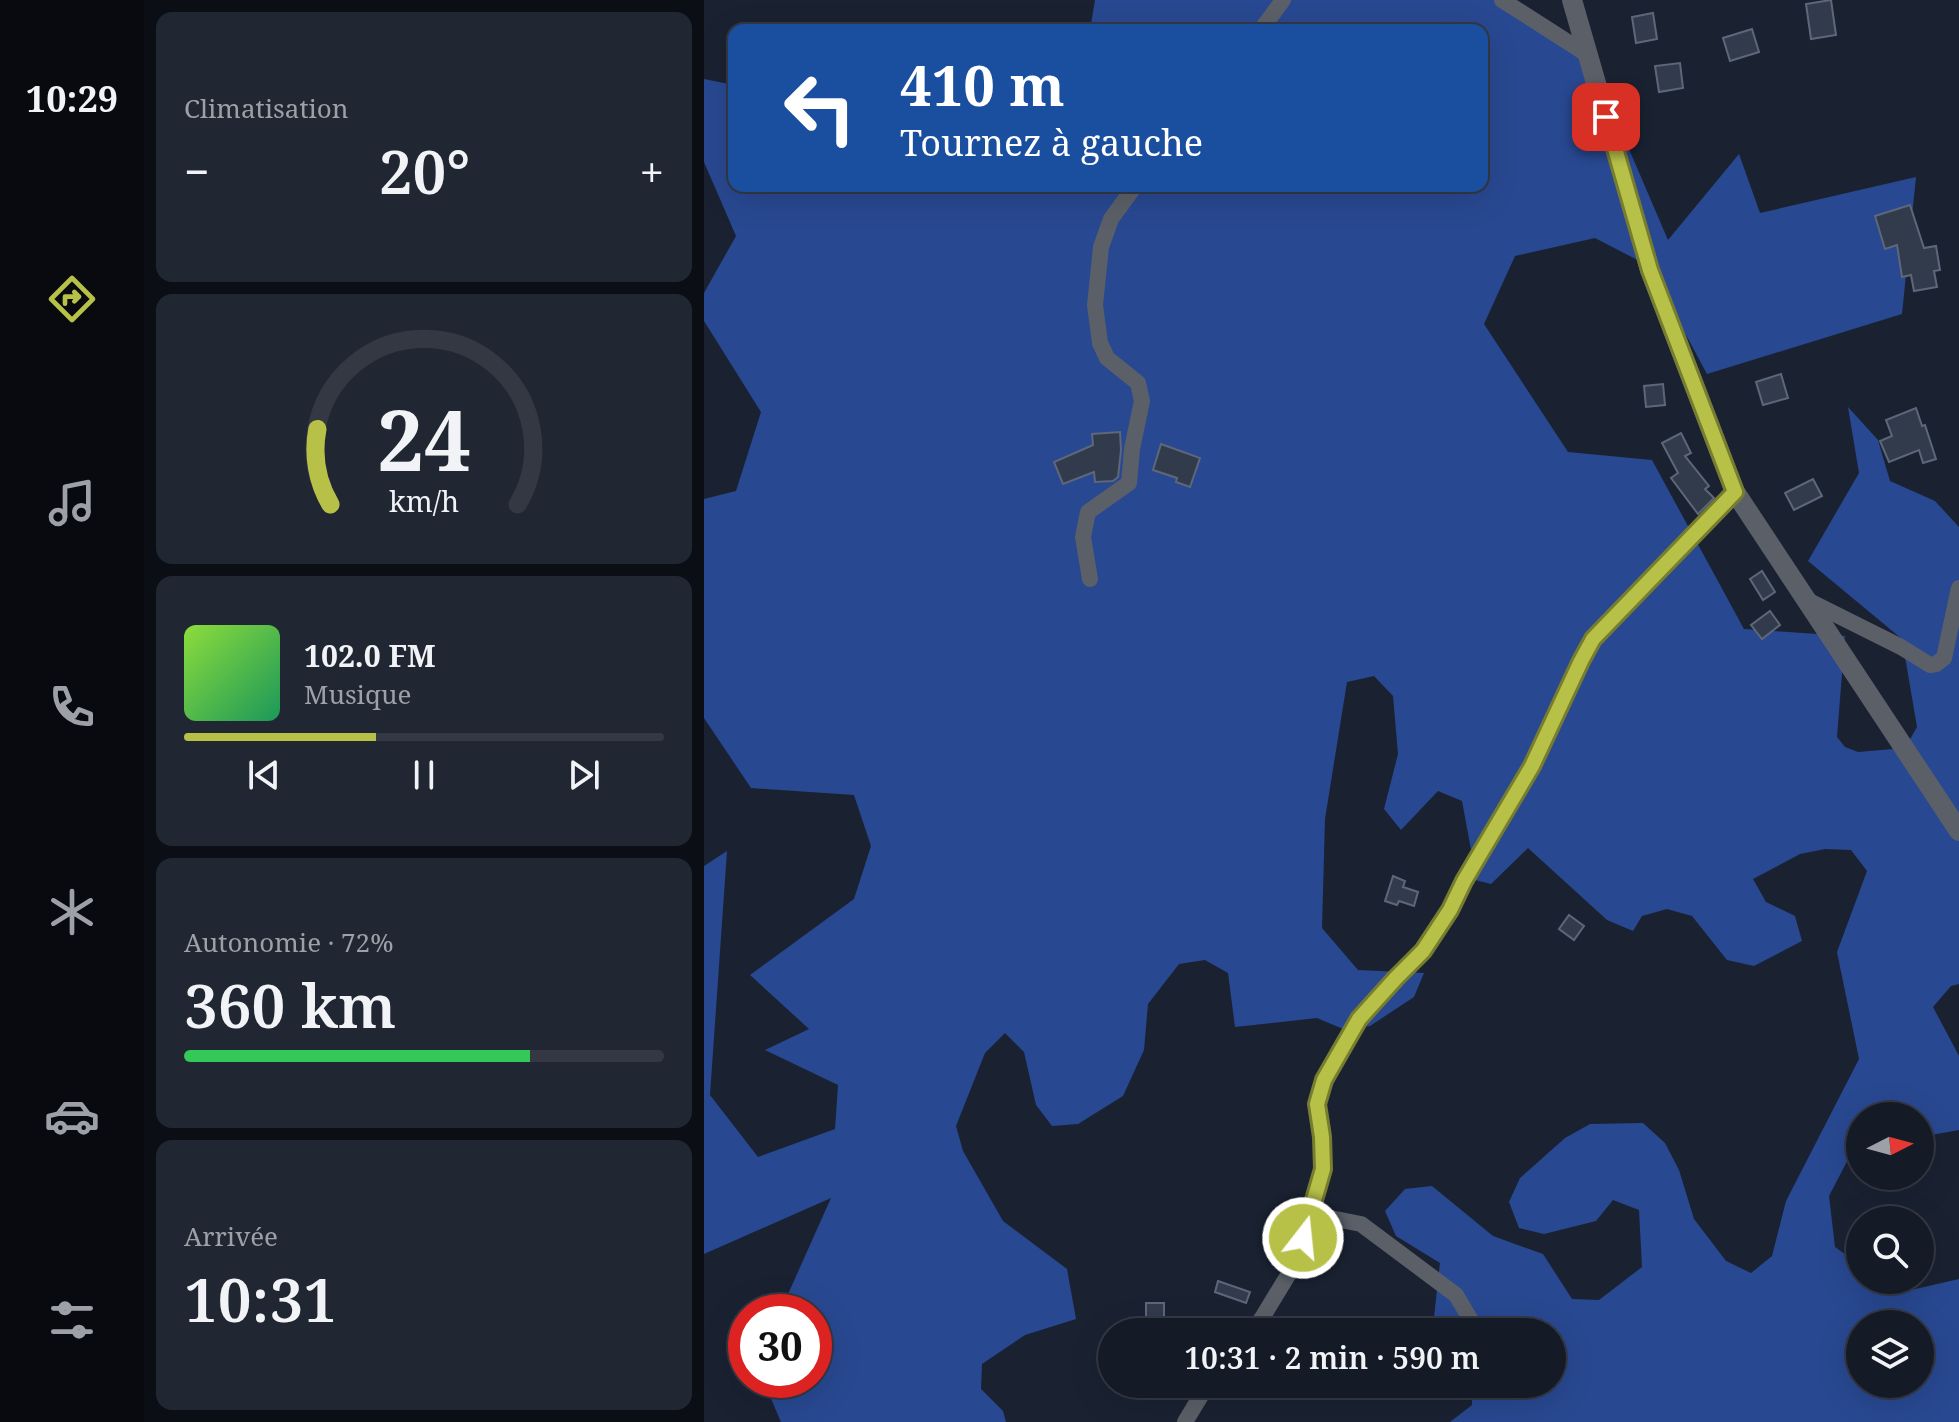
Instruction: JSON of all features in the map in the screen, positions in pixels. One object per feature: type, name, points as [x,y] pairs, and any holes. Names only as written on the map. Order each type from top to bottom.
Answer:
[{"type":"street","points":[[1265,24],[1283,0]]},
{"type":"street","points":[[1502,0],[1588,55]]},
{"type":"street","points":[[1572,0],[1650,270],[1735,492],[1959,831]]},
{"type":"street","points":[[1090,579],[1083,537],[1088,512],[1129,483],[1142,401],[1138,383],[1107,358],[1100,343],[1095,305],[1101,247],[1111,219],[1131,192]]},
{"type":"street","points":[[1262,1318],[1296,1262],[1323,1169],[1317,1104],[1324,1080],[1359,1019],[1423,951],[1450,910],[1532,766],[1593,639],[1735,492]]},
{"type":"street","points":[[1806,600],[1901,647],[1930,665],[1944,658],[1959,588]]},
{"type":"street","points":[[1310,1214],[1361,1224],[1456,1295],[1470,1318]]},
{"type":"street","points":[[1185,1422],[1200,1398]]},
{"type":"shaded area","points":[[1095,0],[1508,0],[1587,51],[1668,240],[1739,154],[1760,213],[1916,177],[1902,314],[1707,374],[1649,266],[1595,238],[1515,256],[1484,324],[1568,452],[1652,460],[1744,629],[1845,636],[1837,737],[1845,747],[1858,752],[1905,748],[1917,727],[1902,639],[1808,561],[1859,473],[1848,407],[1878,440],[1890,481],[1935,501],[1959,527],[1959,984],[1951,986],[1933,1007],[1959,1056],[1959,1130],[1934,1134],[1934,1102],[1846,1102],[1846,1163],[1829,1196],[1835,1247],[1846,1255],[1846,1294],[1934,1294],[1934,1285],[1959,1279],[1959,1422],[1450,1422],[1472,1405],[1472,1398],[1566,1398],[1566,1318],[1435,1318],[1440,1263],[1396,1236],[1385,1211],[1405,1189],[1432,1186],[1493,1236],[1543,1254],[1572,1299],[1599,1300],[1642,1267],[1639,1210],[1613,1200],[1596,1221],[1544,1234],[1519,1228],[1509,1202],[1520,1178],[1565,1138],[1590,1124],[1643,1123],[1665,1143],[1679,1170],[1694,1219],[1726,1261],[1751,1273],[1772,1256],[1786,1201],[1859,1059],[1837,952],[1867,871],[1851,850],[1825,849],[1800,854],[1753,879],[1766,902],[1795,916],[1802,941],[1754,966],[1727,960],[1692,916],[1667,909],[1642,916],[1633,931],[1607,920],[1528,848],[1491,884],[1463,877],[1472,855],[1462,801],[1438,791],[1401,830],[1384,809],[1398,754],[1393,696],[1374,676],[1347,682],[1325,819],[1322,928],[1358,970],[1424,973],[1414,997],[1370,1026],[1343,1029],[1317,1018],[1235,1027],[1228,973],[1205,960],[1179,964],[1148,1004],[1144,1050],[1123,1096],[1078,1124],[1052,1126],[1036,1105],[1024,1052],[1005,1033],[985,1053],[956,1126],[963,1151],[1003,1221],[1067,1269],[1076,1319],[1025,1335],[982,1364],[981,1389],[1003,1411],[1006,1422],[781,1422],[771,1398],[832,1398],[832,1294],[788,1294],[831,1198],[704,1254],[704,866],[727,851],[710,1095],[758,1157],[835,1129],[838,1085],[765,1050],[809,1029],[750,975],[854,899],[871,846],[854,795],[751,788],[704,718],[704,499],[736,491],[761,412],[704,321],[704,293],[736,236],[704,162],[704,79],[728,84],[728,192],[1488,192],[1488,24],[1091,24]]},
{"type":"building","points":[[1831,0],[1836,35],[1811,39],[1806,4]]},
{"type":"building","points":[[1653,13],[1657,39],[1636,43],[1632,17]]},
{"type":"building","points":[[1752,29],[1759,52],[1730,61],[1723,38]]},
{"type":"building","points":[[1680,63],[1683,88],[1659,92],[1655,66]]},
{"type":"building","points":[[1910,205],[1924,248],[1936,246],[1940,270],[1934,271],[1937,287],[1914,291],[1911,275],[1902,277],[1897,245],[1885,249],[1875,216]]},
{"type":"building","points":[[1781,374],[1788,398],[1763,405],[1756,382]]},
{"type":"building","points":[[1663,384],[1665,405],[1646,407],[1644,386]]},
{"type":"building","points":[[1916,408],[1936,459],[1923,463],[1919,450],[1889,462],[1880,441],[1892,436],[1886,420]]},
{"type":"building","points":[[1120,432],[1118,477],[1113,481],[1095,482],[1094,472],[1063,484],[1054,462],[1093,445],[1092,434]]},
{"type":"building","points":[[1681,433],[1691,453],[1685,456],[1709,486],[1705,489],[1714,498],[1698,514],[1671,478],[1678,473],[1662,443]]},
{"type":"building","points":[[1161,444],[1200,458],[1190,487],[1176,482],[1177,478],[1153,470]]},
{"type":"building","points":[[1813,479],[1822,496],[1794,510],[1785,493]]},
{"type":"building","points":[[1762,571],[1775,592],[1763,600],[1750,579]]},
{"type":"building","points":[[1770,611],[1780,625],[1762,639],[1751,625]]},
{"type":"building","points":[[1393,876],[1405,881],[1403,887],[1418,892],[1414,906],[1385,901]]},
{"type":"building","points":[[1569,915],[1584,926],[1574,940],[1559,929]]},
{"type":"building","points":[[1218,1281],[1250,1292],[1246,1303],[1215,1292]]},
{"type":"building","points":[[1146,1303],[1164,1303],[1164,1318],[1146,1318]]},
{"type":"route","points":[[1303,1238],[1323,1169],[1317,1104],[1324,1080],[1359,1019],[1423,951],[1450,910],[1532,766],[1593,639],[1735,492],[1650,270],[1606,117]]}]
